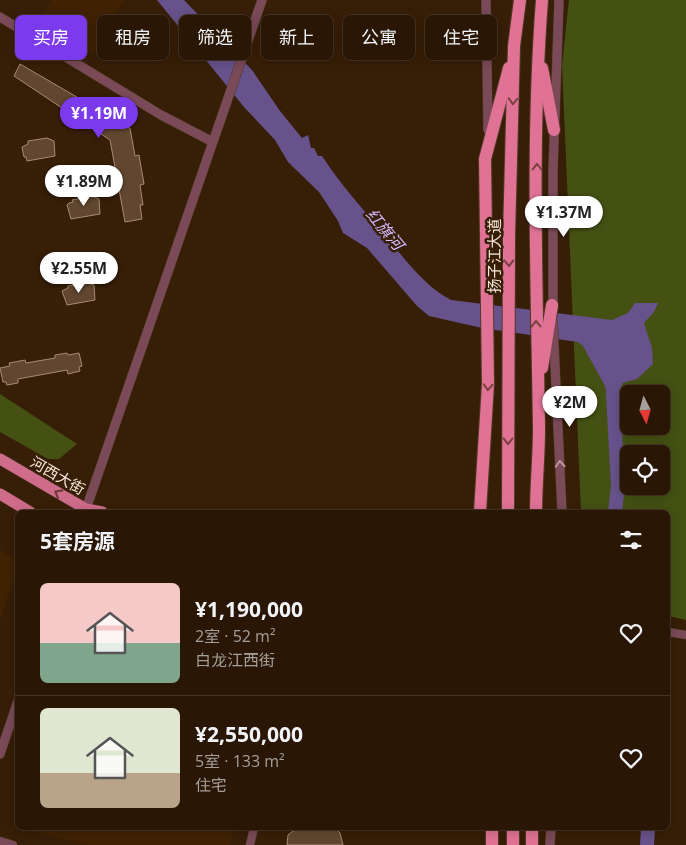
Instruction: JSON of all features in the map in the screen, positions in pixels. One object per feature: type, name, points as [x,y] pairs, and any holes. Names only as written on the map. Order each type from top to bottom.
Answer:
[{"type":"highway","name":"扬子江大道","points":[[508,510],[509,236],[514,46],[520,0]]},
{"type":"highway","points":[[542,0],[539,54],[535,304],[546,344]]},
{"type":"highway","points":[[480,510],[488,384],[485,159],[514,46]]},
{"type":"highway","points":[[539,54],[554,130]]},
{"type":"highway","points":[[536,510],[538,396],[552,305]]},
{"type":"highway","points":[[492,830],[492,845]]},
{"type":"highway","points":[[513,830],[513,845]]},
{"type":"highway","points":[[532,830],[532,845]]},
{"type":"main road","name":"河西大街","points":[[0,459],[83,510]]},
{"type":"main road","points":[[0,494],[27,510]]},
{"type":"street","points":[[85,510],[262,0]]},
{"type":"street","points":[[485,159],[490,116],[486,0]]},
{"type":"street","points":[[552,305],[554,130],[559,0]]},
{"type":"street","points":[[0,17],[161,116],[212,141]]},
{"type":"street","points":[[546,344],[562,510]]},
{"type":"street","points":[[670,632],[686,635]]},
{"type":"street","points":[[0,754],[15,710]]},
{"type":"street","points":[[250,845],[254,830]]},
{"type":"street","points":[[550,845],[551,830]]},
{"type":"street","points":[[0,841],[13,845]]},
{"type":"shaded area","points":[[52,0],[124,0],[115,15],[97,15],[97,47],[93,54],[87,50],[87,15],[43,15]]},
{"type":"shaded area","points":[[157,0],[184,0],[199,15],[179,15],[179,27]]},
{"type":"shaded area","points":[[206,60],[242,60],[252,70],[280,111],[302,138],[308,135],[311,148],[314,148],[318,156],[322,156],[344,186],[415,271],[432,287],[451,300],[612,320],[628,313],[635,303],[658,303],[654,312],[644,323],[652,348],[653,364],[637,379],[620,385],[617,395],[618,413],[611,412],[605,386],[583,346],[578,342],[482,328],[429,316],[417,306],[367,248],[343,233],[338,221],[319,192],[288,162],[275,140],[244,107]]},
{"type":"shaded area","points":[[0,550],[15,560],[15,576],[0,619]]},
{"type":"shaded area","points":[[26,830],[234,830],[230,845],[89,845]]},
{"type":"green space","points":[[569,0],[686,0],[686,620],[670,616],[670,510],[581,510],[562,65]]},
{"type":"green space","points":[[0,394],[77,444],[59,459],[48,459],[0,432]]},
{"type":"building","points":[[20,64],[130,128],[135,156],[139,155],[144,184],[140,185],[143,205],[140,205],[142,219],[125,222],[110,140],[14,76]]},
{"type":"building","points":[[47,138],[54,141],[55,156],[27,161],[22,147],[28,144],[28,141]]},
{"type":"building","points":[[91,196],[99,199],[100,214],[71,219],[67,205],[73,202],[72,200]]},
{"type":"building","points":[[87,283],[94,285],[95,300],[67,305],[62,291],[68,288],[68,286]]},
{"type":"building","points":[[67,353],[68,355],[79,353],[82,366],[79,367],[80,371],[68,374],[67,370],[18,379],[18,383],[7,385],[6,382],[3,382],[0,368],[10,366],[9,363],[25,360],[26,363],[55,358],[55,355]]},
{"type":"building","points":[[294,830],[337,830],[340,833],[343,845],[287,845],[288,835]]},
{"type":"waterway","points":[[613,395],[618,486],[615,510]]},
{"type":"waterway","points":[[647,845],[648,830]]},
{"type":"water label","name":"红旗河","points":[[385,229]]}]
